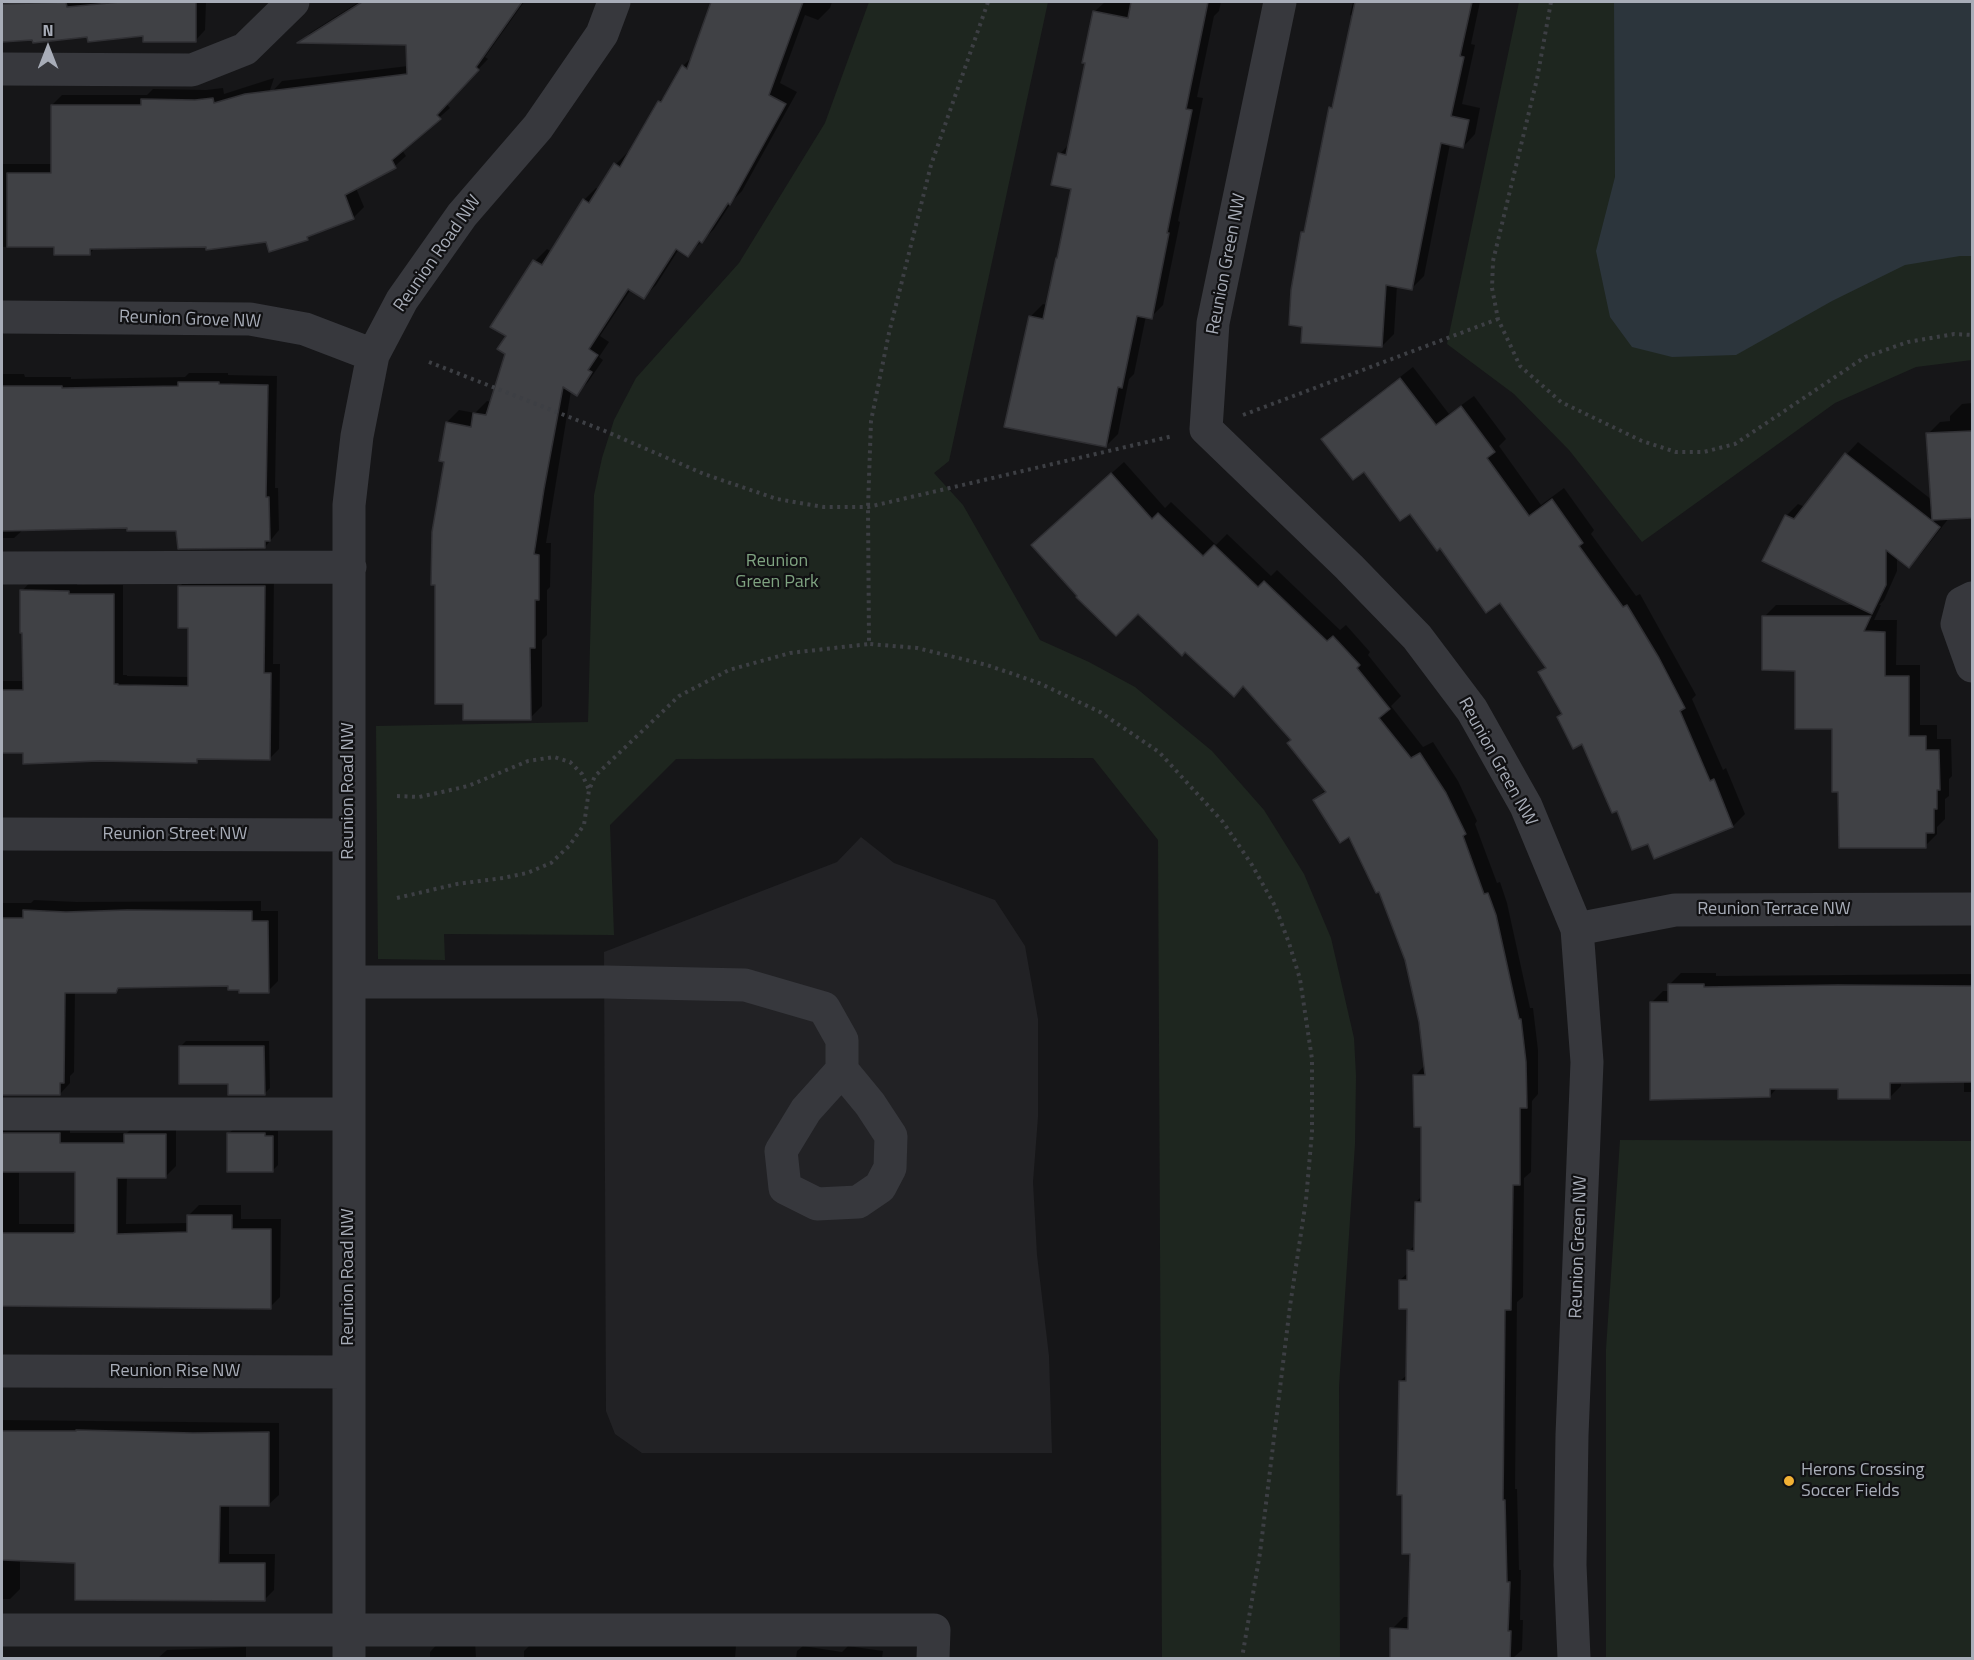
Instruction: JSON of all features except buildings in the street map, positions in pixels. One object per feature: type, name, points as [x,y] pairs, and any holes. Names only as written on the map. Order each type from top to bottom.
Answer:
[{"type":"street","points":[[2,69],[192,70],[245,49],[292,2]]},
{"type":"street","name":"Reunion Road NW","points":[[349,1644],[349,505],[357,436],[373,355],[402,300],[462,215],[538,127],[596,44],[614,2]]},
{"type":"street","name":"Reunion Green NW","points":[[1280,2],[1213,323],[1206,429],[1349,567],[1417,637],[1472,710],[1526,806],[1577,929],[1587,1062],[1572,1435],[1570,1565],[1574,1659]]},
{"type":"street","name":"Reunion Grove NW","points":[[2,317],[250,319],[305,329],[373,355]]},
{"type":"street","points":[[2,567],[350,567]]},
{"type":"street","points":[[1972,598],[1962,603],[1957,624],[1972,666]]},
{"type":"street","name":"Reunion Street NW","points":[[2,834],[349,835]]},
{"type":"street","name":"Reunion Terrace NW","points":[[1577,929],[1675,910],[1972,909]]},
{"type":"street","points":[[349,982],[606,982],[745,985],[824,1008],[842,1040],[842,1070]]},
{"type":"street","points":[[2,1114],[349,1114]]},
{"type":"street","name":"Reunion Rise NW","points":[[2,1371],[349,1372]]},
{"type":"street","points":[[2,1630],[349,1644],[934,1644]]},
{"type":"path","points":[[869,644],[868,507],[871,420],[889,333],[931,165],[988,2]]},
{"type":"path","points":[[1551,2],[1537,79],[1493,261],[1492,288],[1498,319],[1520,366],[1561,402],[1642,441],[1676,452],[1704,452],[1735,444],[1865,357],[1908,342],[1954,334],[1972,336]]},
{"type":"path","points":[[429,362],[735,485],[777,498],[824,507],[868,507],[1206,429],[1498,319]]},
{"type":"path","points":[[397,898],[457,884],[527,873],[551,863],[569,846],[584,825],[589,790],[594,776],[679,696],[729,670],[790,653],[869,644],[917,648],[987,665],[1039,683],[1100,712],[1159,752],[1223,822],[1252,865],[1275,906],[1300,979],[1311,1049],[1312,1132],[1306,1200],[1290,1306],[1260,1553],[1242,1659]]},
{"type":"path","points":[[397,796],[419,797],[468,786],[528,760],[554,757],[570,762],[582,774],[589,790]]},
{"type":"shaded area","points":[[1614,2],[1972,2],[1972,256],[1905,265],[1832,301],[1736,355],[1672,357],[1632,347],[1610,317],[1596,251],[1615,177]]},
{"type":"shaded area","points":[[861,837],[894,863],[995,900],[1025,946],[1038,1019],[1038,1117],[1033,1182],[1037,1255],[1049,1356],[1052,1453],[642,1453],[615,1434],[606,1411],[604,952],[837,862]]},
{"type":"green space","name":"Reunion Green Park","points":[[869,2],[1048,2],[949,461],[934,473],[963,505],[1040,640],[1089,662],[1135,687],[1212,751],[1264,810],[1304,874],[1331,938],[1354,1038],[1356,1076],[1355,1144],[1339,1386],[1340,1658],[1162,1658],[1158,840],[1093,758],[676,759],[610,825],[614,935],[444,934],[445,960],[378,959],[376,726],[588,722],[594,495],[602,458],[614,420],[636,378],[739,263],[825,123]]},
{"type":"green space","points":[[1519,2],[1972,2],[1972,360],[1916,367],[1835,403],[1642,542],[1569,450],[1514,394],[1447,344]]},
{"type":"green space","name":"Herons Crossing Soccer Fields","points":[[1620,1140],[1972,1141],[1972,1658],[1606,1658],[1606,1349]]},
{"type":"place","name":"Herons Crossing Soccer Fields","points":[[1789,1481]]}]
